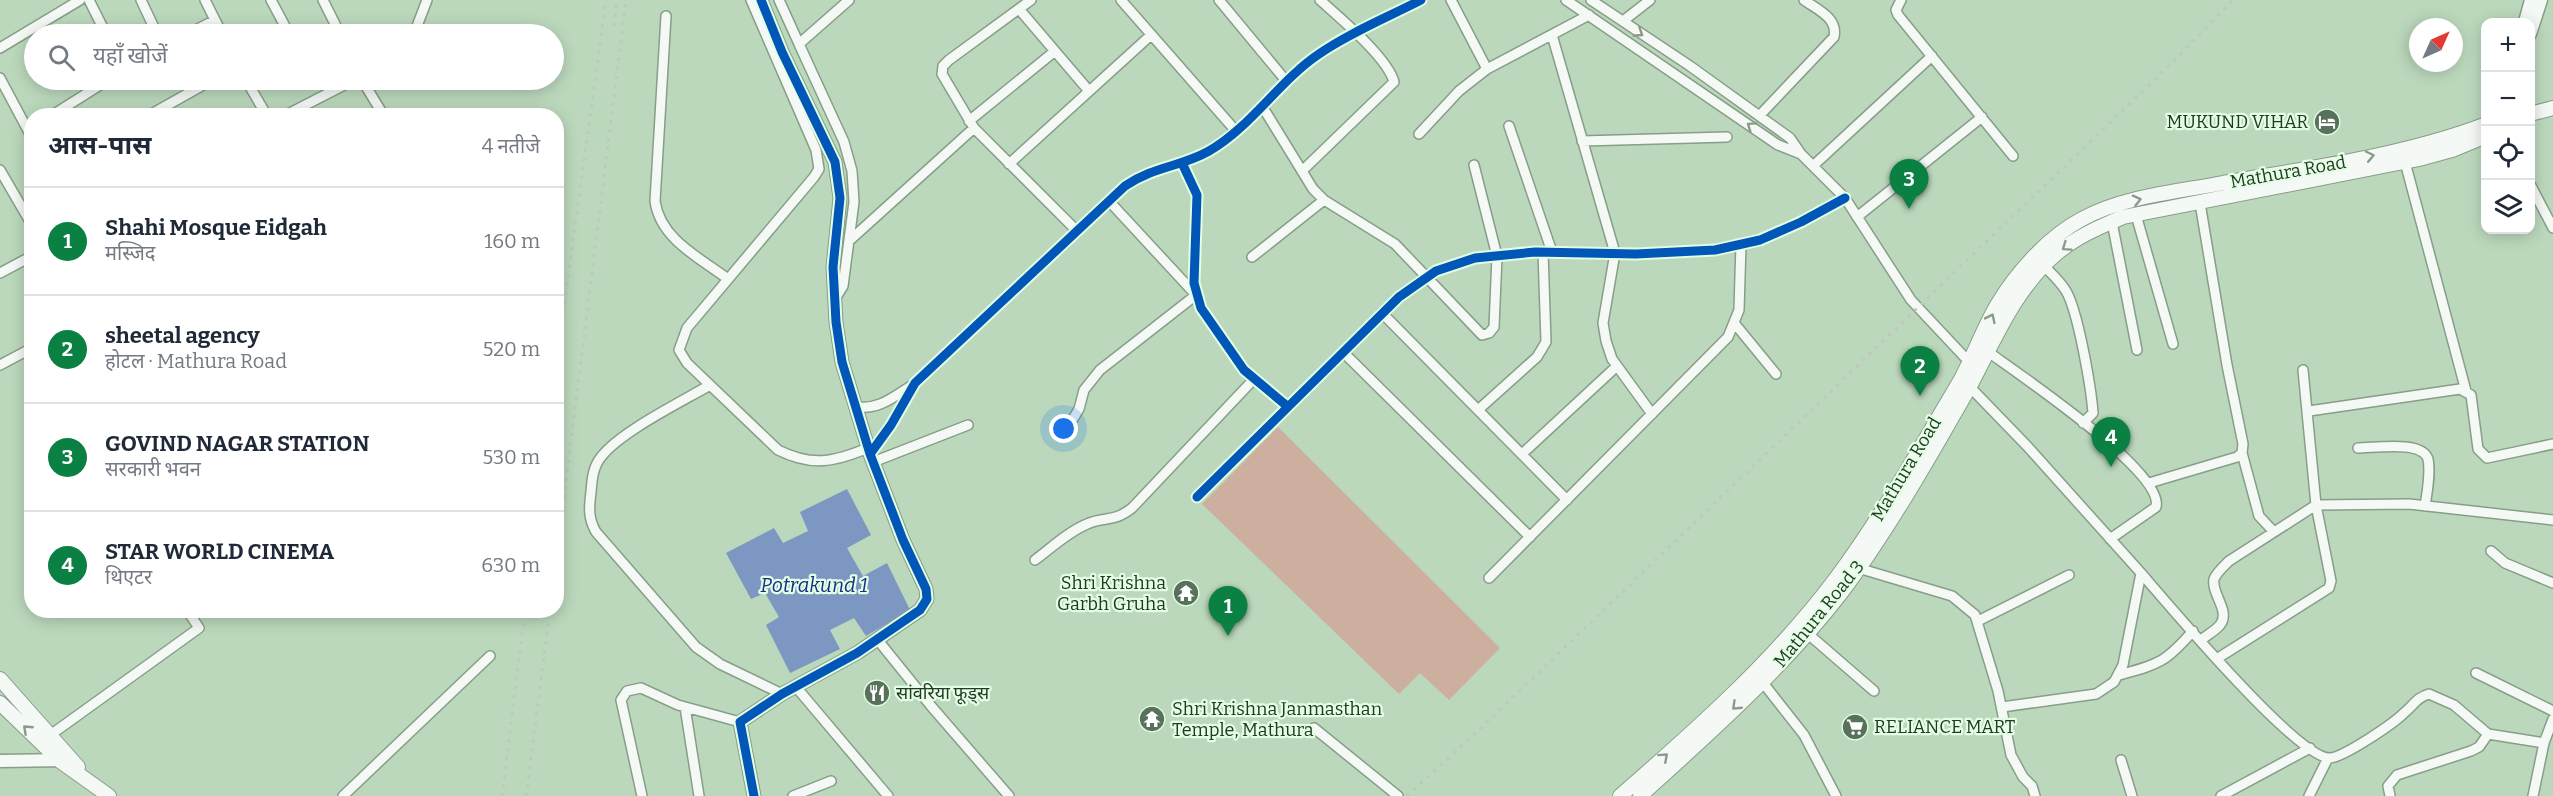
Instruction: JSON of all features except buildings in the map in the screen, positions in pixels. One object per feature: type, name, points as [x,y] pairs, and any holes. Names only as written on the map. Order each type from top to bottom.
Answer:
[{"type":"main road","points":[[2535,113],[2553,108]]},
{"type":"main road","name":"Mathura Road","points":[[1974,366],[1987,351],[2010,309],[2044,266],[2056,254],[2088,231],[2136,215],[2200,203],[2324,172],[2481,127]]},
{"type":"main road","name":"Mathura Road","points":[[1974,366],[1997,305],[2024,268],[2054,238],[2079,220],[2101,209],[2141,199],[2405,162],[2452,150],[2481,129]]},
{"type":"main road","name":"Mathura Road 3","points":[[1640,796],[1758,677],[1807,633],[1840,593],[1858,568],[1974,366]]},
{"type":"main road","name":"Mathura Road","points":[[1620,796],[1758,677],[1864,539],[1965,382]]},
{"type":"main road","points":[[0,680],[49,736],[66,760]]},
{"type":"main road","points":[[0,703],[103,794]]},
{"type":"street","points":[[40,24],[80,0]]},
{"type":"street","points":[[89,0],[101,24]]},
{"type":"street","points":[[141,0],[153,24]]},
{"type":"street","points":[[205,0],[217,24]]},
{"type":"street","points":[[271,0],[284,24]]},
{"type":"street","points":[[323,0],[335,24]]},
{"type":"street","points":[[418,24],[427,0]]},
{"type":"street","points":[[751,0],[816,150],[819,168],[814,177],[687,328],[681,340],[680,350],[687,363],[710,386],[777,450],[793,458],[824,462],[871,455],[968,425]]},
{"type":"street","points":[[642,796],[621,700],[627,691],[641,688],[685,708],[740,722],[782,694],[877,639],[920,610],[927,599],[926,589],[903,540],[871,455],[842,362],[833,267],[840,198],[835,162],[782,52],[761,0]]},
{"type":"street","points":[[779,0],[849,155],[854,202],[843,286],[835,299]]},
{"type":"street","points":[[799,44],[849,0]]},
{"type":"street","points":[[1031,0],[949,60],[943,66],[942,74],[972,124],[1009,165],[1077,231]]},
{"type":"street","points":[[1121,0],[1235,130]]},
{"type":"street","points":[[1219,0],[1287,82]]},
{"type":"street","points":[[1302,171],[1394,82],[1392,73],[1320,0]]},
{"type":"street","points":[[854,406],[864,408],[884,403],[915,382],[1109,201],[1141,175],[1182,163],[1210,150],[1318,54],[1420,0]]},
{"type":"street","points":[[1451,0],[1486,69]]},
{"type":"street","points":[[1566,0],[1778,145],[1801,154]]},
{"type":"street","points":[[1591,0],[1760,115],[1790,138],[1801,154],[1845,198],[1911,300],[1974,366]]},
{"type":"street","points":[[1623,21],[1650,0]]},
{"type":"street","points":[[1760,115],[1834,38],[1836,29],[1834,22],[1804,0]]},
{"type":"street","points":[[1818,9],[1825,0]]},
{"type":"street","points":[[1901,0],[1896,10],[1898,15],[2013,156]]},
{"type":"street","points":[[2526,18],[2531,0]]},
{"type":"street","points":[[2535,19],[2541,0]]},
{"type":"street","points":[[1018,9],[1089,91]]},
{"type":"street","points":[[1419,134],[1460,91],[1486,69],[1589,15]]},
{"type":"street","points":[[666,16],[656,213],[663,226],[675,239],[728,279]]},
{"type":"street","points":[[207,24],[215,20]]},
{"type":"street","points":[[0,48],[24,34]]},
{"type":"street","points":[[1552,34],[1615,254],[1603,323],[1606,341],[1617,366],[1652,414]]},
{"type":"street","points":[[1009,165],[1151,35]]},
{"type":"street","points":[[849,241],[972,124],[1055,51]]},
{"type":"street","points":[[1814,165],[1932,56]]},
{"type":"street","points":[[0,78],[24,121]]},
{"type":"street","points":[[64,108],[92,90]]},
{"type":"street","points":[[162,108],[194,90]]},
{"type":"street","points":[[252,90],[262,108]]},
{"type":"street","points":[[300,108],[335,90]]},
{"type":"street","points":[[368,90],[379,108]]},
{"type":"street","points":[[1262,106],[1313,189],[1324,200],[1395,244],[1482,334],[1489,333],[1494,327],[1497,256],[1474,165]]},
{"type":"street","points":[[1857,217],[1982,117]]},
{"type":"street","points":[[1478,410],[1537,357],[1546,342],[1548,252],[1509,126]]},
{"type":"street","points":[[1582,141],[1727,136]]},
{"type":"street","points":[[2405,162],[2466,391],[2473,401],[2478,449],[2487,458],[2553,444]]},
{"type":"street","points":[[1182,163],[1197,195],[1194,283],[1201,308],[1234,358],[1254,379],[1287,406]]},
{"type":"street","points":[[0,170],[24,211]]},
{"type":"street","points":[[2535,194],[2553,228]]},
{"type":"street","points":[[1197,497],[1399,297],[1436,271],[1475,258],[1548,252],[1615,254],[1715,250],[1760,240],[1801,222],[1845,198]]},
{"type":"street","points":[[1252,257],[1324,200]]},
{"type":"street","points":[[1109,201],[1196,295]]},
{"type":"street","points":[[2200,203],[2227,365],[2243,444],[2242,453],[2259,516],[2274,532]]},
{"type":"street","points":[[2136,215],[2173,344]]},
{"type":"street","points":[[2112,222],[2137,350]]},
{"type":"street","points":[[1489,578],[1728,338],[1739,310],[1741,244]]},
{"type":"street","points":[[0,272],[24,259]]},
{"type":"street","points":[[2044,266],[2060,282],[2071,301],[2092,393],[2093,413],[2083,423]]},
{"type":"street","points":[[1073,419],[1079,410],[1084,390],[1100,370],[1196,295]]},
{"type":"street","points":[[1383,313],[1567,500]]},
{"type":"street","points":[[1735,324],[1776,374]]},
{"type":"street","points":[[1987,351],[2116,448],[2149,483],[2156,495],[2156,507],[2110,539]]},
{"type":"street","points":[[0,365],[24,352]]},
{"type":"street","points":[[1343,352],[1530,537]]},
{"type":"street","points":[[1522,454],[1617,366]]},
{"type":"street","points":[[2218,658],[2329,588],[2331,581],[2316,505],[2309,411],[2303,370]]},
{"type":"street","points":[[1035,560],[1080,527],[1100,520],[1114,519],[1132,508],[1254,379]]},
{"type":"street","points":[[871,455],[915,382]]},
{"type":"street","points":[[1965,382],[2027,446],[2264,709],[2288,732],[2310,748],[2328,758],[2340,755],[2372,736],[2404,713],[2417,700],[2429,694],[2454,705],[2488,734],[2544,743]]},
{"type":"street","points":[[710,386],[627,434],[600,458],[593,471],[590,522],[696,647],[720,664],[782,694]]},
{"type":"street","points":[[2309,411],[2460,389],[2466,391]]},
{"type":"street","points":[[2358,448],[2414,447],[2422,451],[2427,457],[2429,466],[2426,506]]},
{"type":"street","points":[[2149,483],[2237,457],[2242,453]]},
{"type":"street","points":[[2201,640],[2221,625],[2223,618],[2214,580],[2219,571],[2229,561],[2316,505],[2409,504],[2553,520]]},
{"type":"street","points":[[2491,551],[2505,563],[2553,584]]},
{"type":"street","points":[[1858,568],[1952,596],[1968,608],[1978,621],[2002,707],[2011,755],[2023,777],[2032,786],[2034,796]]},
{"type":"street","points":[[2002,707],[2096,694],[2107,688],[2119,675],[2131,635],[2141,573]]},
{"type":"street","points":[[1978,621],[2069,575]]},
{"type":"street","points":[[49,736],[199,628],[192,618]]},
{"type":"street","points":[[2119,675],[2164,661],[2174,654],[2193,631]]},
{"type":"street","points":[[1807,633],[1874,691]]},
{"type":"street","points":[[877,639],[1009,796]]},
{"type":"street","points":[[343,796],[490,656]]},
{"type":"street","points":[[2476,673],[2553,711]]},
{"type":"street","points":[[1758,677],[1804,735],[1836,796]]},
{"type":"street","points":[[796,687],[888,796]]},
{"type":"street","points":[[685,708],[699,796]]},
{"type":"street","points":[[2533,796],[2544,743],[2553,718]]},
{"type":"street","points":[[740,722],[754,796]]},
{"type":"street","points":[[1314,728],[1398,796]]},
{"type":"street","points":[[2390,796],[2388,786],[2397,775],[2479,747],[2488,734]]},
{"type":"street","points":[[2221,796],[2310,748]]},
{"type":"street","points":[[2309,796],[2328,758]]},
{"type":"street","points":[[0,761],[66,760]]},
{"type":"street","points":[[2121,760],[2132,796]]},
{"type":"street","points":[[794,796],[831,781]]},
{"type":"shaded area","points":[[1278,427],[1500,648],[1449,700],[1420,673],[1399,694],[1202,504]]},
{"type":"water","name":"Potrakund 1","points":[[847,489],[871,535],[847,548],[863,576],[887,563],[910,610],[866,636],[854,618],[830,630],[840,649],[790,673],[766,625],[779,617],[765,593],[751,599],[726,553],[774,528],[783,543],[808,531],[800,512]]},
{"type":"railway","points":[[564,307],[606,0]]},
{"type":"railway","points":[[614,26],[617,0]]},
{"type":"railway","points":[[564,497],[626,0]]},
{"type":"railway","points":[[1407,796],[1479,730],[2171,64],[2233,0]]},
{"type":"railway","points":[[502,796],[524,618]]},
{"type":"railway","points":[[526,796],[549,618]]},
{"type":"cycle path","points":[[754,796],[740,722],[782,694],[857,653],[920,610],[927,599],[926,589],[903,540],[870,454],[842,362],[836,322],[833,267],[840,198],[835,162],[782,52],[761,0]]},
{"type":"cycle path","points":[[870,454],[891,425],[915,383],[1125,186],[1146,174],[1209,151],[1238,130],[1291,77],[1319,54],[1356,32],[1421,0]]},
{"type":"cycle path","points":[[1182,163],[1197,195],[1194,283],[1201,308],[1244,370],[1287,406]]},
{"type":"cycle path","points":[[1197,497],[1399,297],[1436,271],[1475,258],[1535,252],[1636,254],[1715,250],[1760,240],[1801,222],[1845,198]]},
{"type":"place","name":"MUKUND VIHAR","points":[[2327,122]]},
{"type":"place","name":"GOVIND NAGAR STATION","points":[[1909,209]]},
{"type":"place","name":"sheetal agency","points":[[1920,396]]},
{"type":"place","name":"STAR WORLD CINEMA","points":[[2111,467]]},
{"type":"place","name":"Shri Krishna Garbh Gruha","points":[[1186,593]]},
{"type":"place","name":"Shahi Mosque Eidgah","points":[[1228,636]]},
{"type":"place","name":"सांवरिया फूड्स","points":[[877,693]]},
{"type":"place","name":"Shri Krishna Janmasthan Temple, Mathura","points":[[1152,719]]},
{"type":"place","name":"RELIANCE MART","points":[[1855,727]]}]
